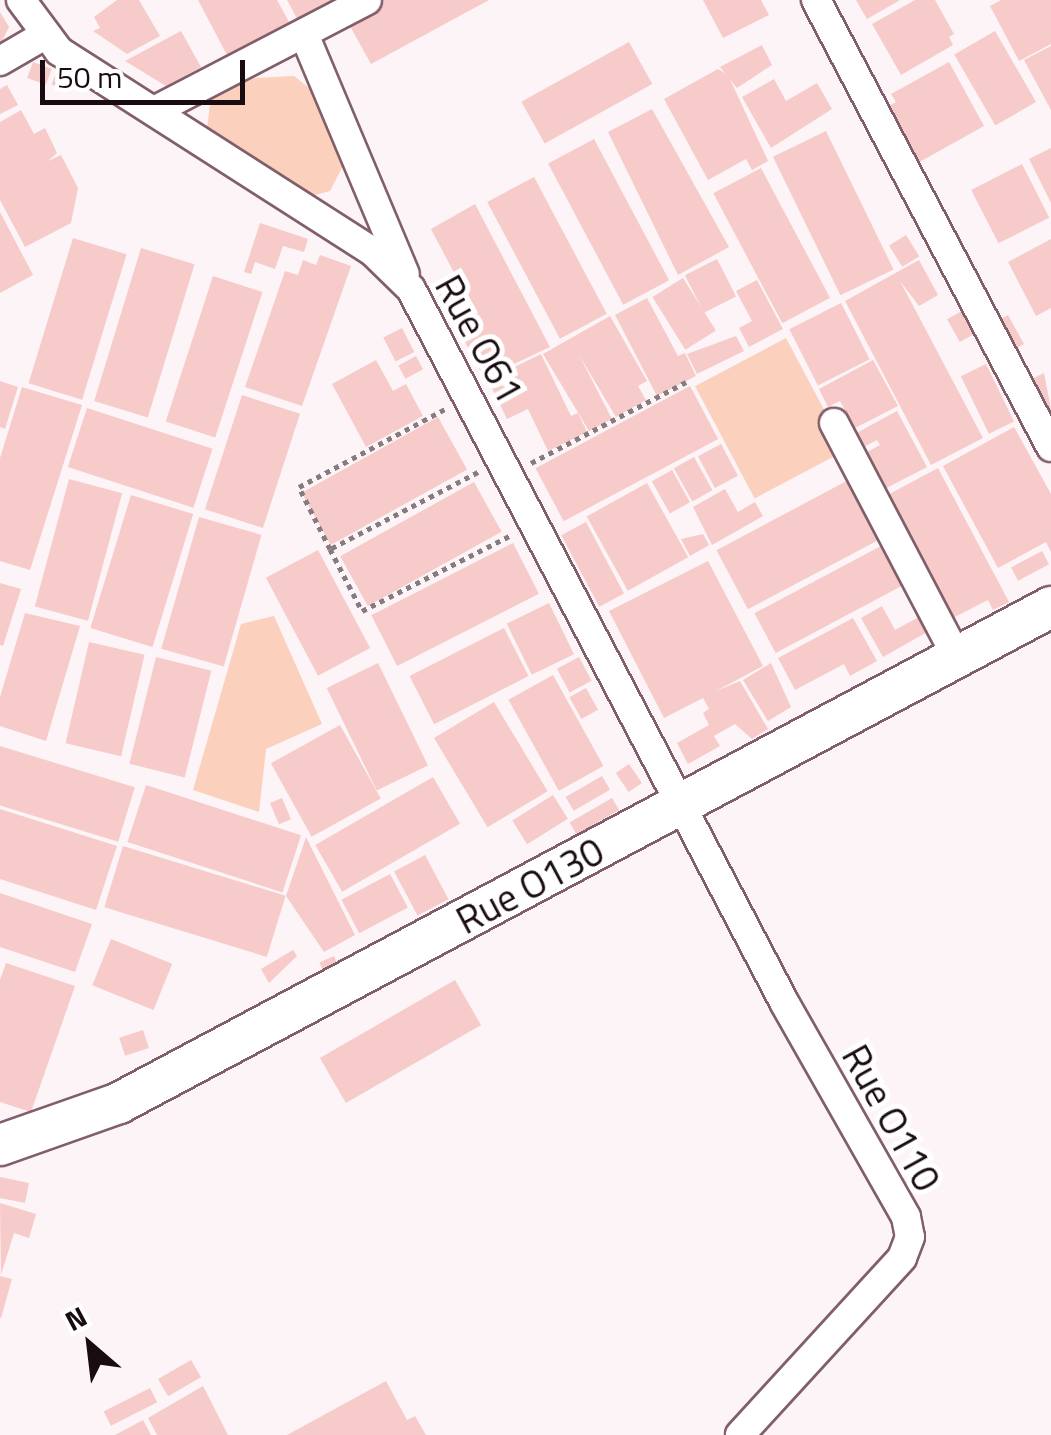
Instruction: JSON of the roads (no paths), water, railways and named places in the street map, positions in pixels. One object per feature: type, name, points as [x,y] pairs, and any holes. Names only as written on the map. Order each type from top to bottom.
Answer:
[{"type":"street","name":"Rue O61","points":[[21,0],[43,36],[372,251],[411,289],[682,805]]},
{"type":"street","points":[[154,111],[367,0]]},
{"type":"street","points":[[816,0],[1051,447]]},
{"type":"street","points":[[304,34],[411,289]]},
{"type":"street","points":[[0,61],[43,36]]},
{"type":"street","points":[[834,423],[958,657]]},
{"type":"street","name":"Rue O130","points":[[0,1146],[120,1103],[1051,607]]},
{"type":"street","name":"Rue O110","points":[[682,805],[906,1217],[910,1237],[902,1258],[740,1435]]}]
